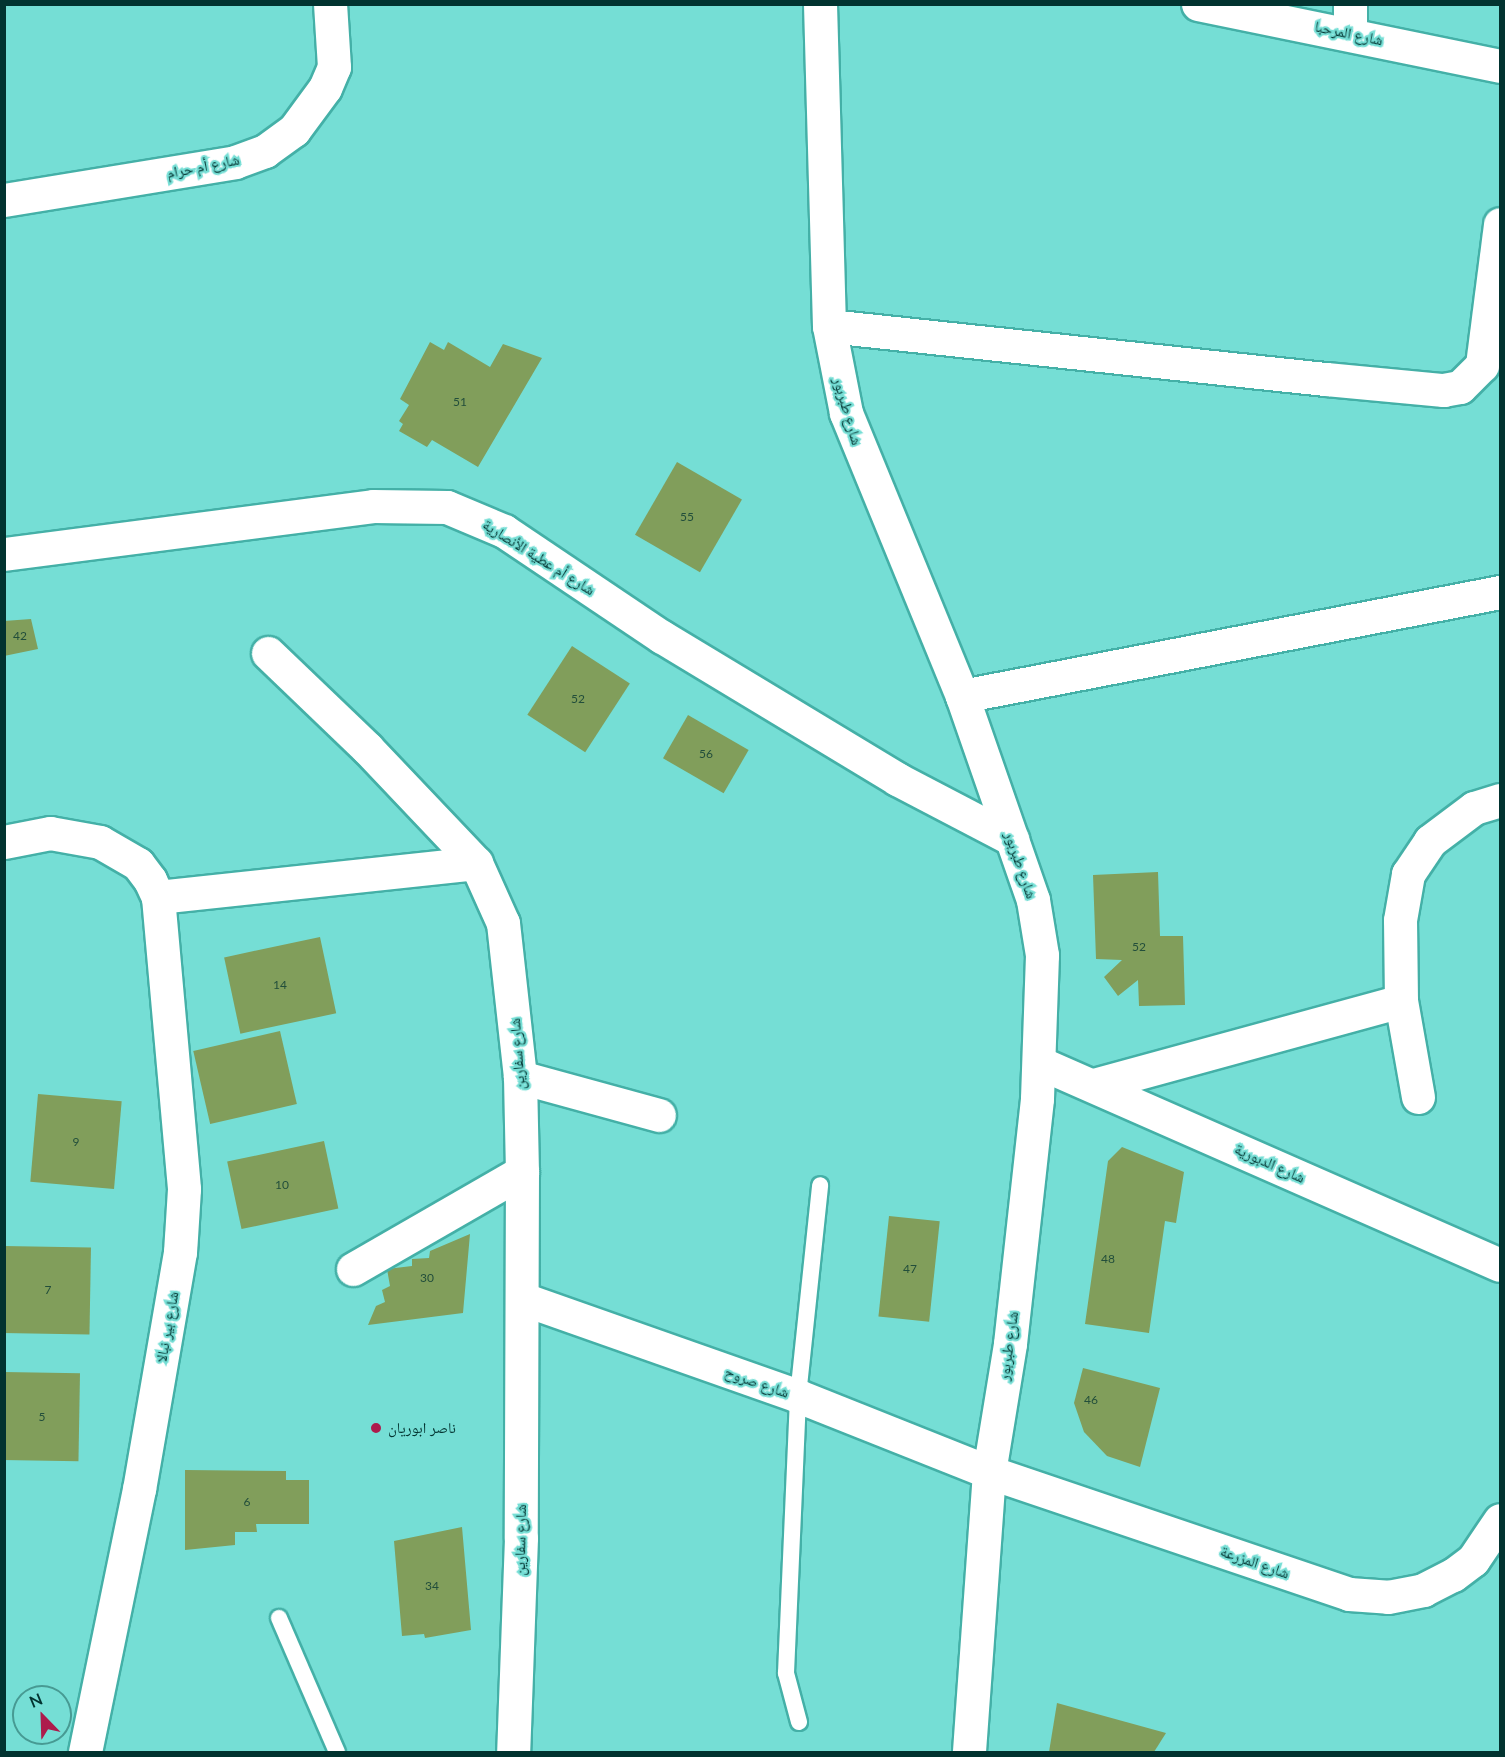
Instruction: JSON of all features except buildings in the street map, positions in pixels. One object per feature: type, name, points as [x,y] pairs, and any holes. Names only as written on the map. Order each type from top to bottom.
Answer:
[{"type":"street","name":"شارع أم حرام","points":[[4,200],[235,162],[264,150],[294,130],[325,88],[334,68],[330,4]]},
{"type":"street","name":"شارع طبربور","points":[[820,4],[829,326],[850,424],[962,696],[1012,839],[1040,928],[1044,978],[1040,1063],[1010,1344],[989,1472],[969,1752]]},
{"type":"street","name":"شارع المرحبا","points":[[1197,4],[1350,18],[1500,66]]},
{"type":"street","points":[[829,326],[1451,389],[1472,380],[1482,365],[1500,224]]},
{"type":"street","name":"شارع أم عطية الأنصارية","points":[[4,554],[374,506],[447,507],[504,531],[662,637],[897,778],[1012,839]]},
{"type":"street","points":[[962,696],[1500,592]]},
{"type":"street","name":"شارع سفارين","points":[[268,652],[367,748],[476,863],[493,893],[505,933],[520,1077],[522,1172],[521,1538],[513,1752]]},
{"type":"street","points":[[1418,1097],[1401,1001],[1400,920],[1408,874],[1430,841],[1474,808],[1500,800]]},
{"type":"street","points":[[4,842],[50,833],[100,842],[138,864],[158,897],[476,863]]},
{"type":"street","name":"شارع بير نبالا","points":[[85,1752],[139,1489],[185,1220],[158,897]]},
{"type":"street","points":[[1094,1085],[1401,1001]]},
{"type":"street","name":"شارع الدبورية","points":[[1040,1063],[1500,1265]]},
{"type":"street","points":[[520,1077],[659,1115]]},
{"type":"street","points":[[353,1269],[522,1172]]},
{"type":"street","name":"شارع صروح","points":[[523,1299],[798,1396],[989,1472]]},
{"type":"street","name":"شارع المزرعة","points":[[989,1472],[1349,1594],[1388,1597],[1443,1580],[1473,1560],[1500,1520]]},
{"type":"lane","points":[[799,1722],[786,1673],[798,1396],[820,1185]]},
{"type":"lane","points":[[279,1618],[337,1752]]},
{"type":"place","name":"ناصر ابوريان","points":[[376,1428]]}]
